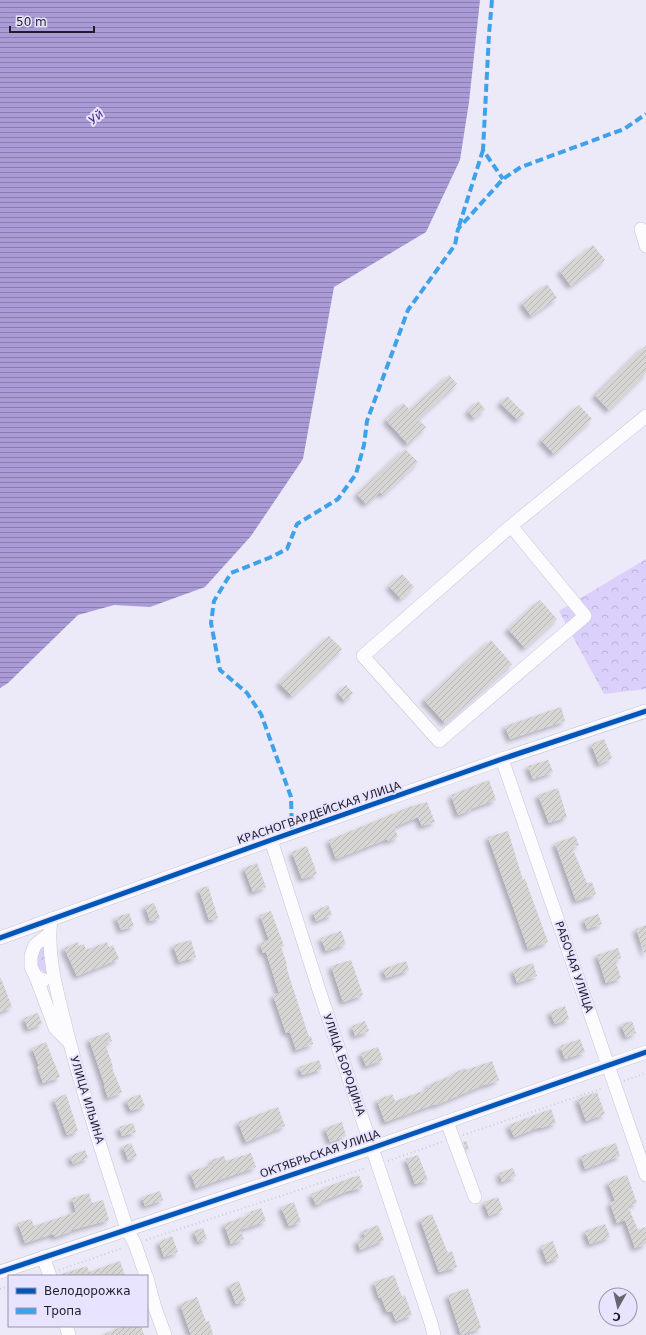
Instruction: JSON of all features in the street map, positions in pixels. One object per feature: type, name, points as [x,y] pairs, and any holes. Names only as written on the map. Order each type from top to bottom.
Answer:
[{"type":"street","points":[[641,229],[646,246]]},
{"type":"street","points":[[511,526],[585,616],[439,741],[363,656],[511,526],[646,416]]},
{"type":"street","name":"КРАСНОГВАРДЕЙСКАЯ УЛИЦА","points":[[0,938],[502,758],[646,711]]},
{"type":"street","name":"РАБОЧАЯ УЛИЦА","points":[[502,758],[646,1175]]},
{"type":"street","name":"УЛИЦА БОРОДИНА","points":[[272,840],[320,993],[434,1335]]},
{"type":"street","name":"УЛИЦА ИЛЬИНА","points":[[51,919],[49,934],[55,985],[79,1079],[127,1230],[135,1244],[146,1275]]},
{"type":"street","points":[[49,934],[35,945],[31,956],[31,967],[55,1028],[70,1044]]},
{"type":"street","points":[[36,977],[55,985]]},
{"type":"street","name":"ОКТЯБРЬСКАЯ УЛИЦА","points":[[0,1272],[372,1148],[646,1052]]},
{"type":"street","points":[[447,1122],[475,1197]]},
{"type":"street","points":[[44,1257],[49,1275]]},
{"type":"street","name":"УЛИЦА ИЛЬИНА","points":[[148,1281],[155,1308],[165,1335]]},
{"type":"path","points":[[49,1275],[135,1244],[453,1139],[646,1073]]},
{"type":"green space","points":[[646,559],[646,689],[604,694],[559,611]]},
{"type":"green space","points":[[47,944],[49,971],[45,973],[36,966],[39,947]]},
{"type":"water","name":"Уй","points":[[0,0],[480,0],[469,102],[460,160],[426,232],[334,287],[303,459],[251,536],[205,587],[150,607],[114,605],[78,615],[8,683],[0,688]]},
{"type":"building","points":[[593,245],[605,260],[571,286],[560,271]]},
{"type":"building","points":[[547,284],[557,298],[531,316],[522,303]]},
{"type":"building","points":[[646,345],[646,373],[609,410],[595,395]]},
{"type":"building","points":[[449,375],[457,384],[418,419],[426,427],[408,444],[386,420],[403,403],[410,410]]},
{"type":"building","points":[[507,396],[525,414],[518,420],[500,403]]},
{"type":"building","points":[[478,401],[485,409],[474,418],[468,411]]},
{"type":"building","points":[[579,405],[592,419],[554,454],[541,440]]},
{"type":"building","points":[[405,449],[418,462],[383,495],[380,492],[366,504],[357,494]]},
{"type":"building","points":[[402,574],[414,587],[401,599],[389,586]]},
{"type":"building","points":[[540,600],[557,619],[525,648],[508,629]]},
{"type":"building","points":[[329,636],[342,649],[292,696],[279,683]]},
{"type":"building","points":[[491,640],[512,664],[445,723],[424,700]]},
{"type":"building","points":[[346,685],[353,693],[345,701],[338,693]]},
{"type":"building","points":[[561,707],[565,721],[510,739],[505,726]]},
{"type":"building","points":[[604,739],[612,758],[599,764],[591,744]]},
{"type":"building","points":[[548,760],[553,772],[533,779],[528,766]]},
{"type":"building","points":[[489,780],[496,800],[458,815],[451,795]]},
{"type":"building","points":[[558,788],[567,817],[549,823],[538,795]]},
{"type":"building","points":[[427,802],[435,822],[422,826],[418,817],[394,827],[398,837],[388,841],[387,839],[336,859],[329,840],[409,807]]},
{"type":"building","points":[[508,831],[523,880],[525,879],[548,942],[528,949],[488,837]]},
{"type":"building","points":[[575,836],[579,845],[572,847],[587,883],[592,882],[596,894],[576,901],[555,843]]},
{"type":"building","points":[[307,846],[317,874],[302,879],[292,852]]},
{"type":"building","points":[[257,863],[266,887],[253,892],[244,868]]},
{"type":"building","points":[[208,886],[218,918],[209,920],[199,889]]},
{"type":"building","points":[[154,903],[160,918],[150,921],[145,906]]},
{"type":"building","points":[[328,905],[332,915],[316,921],[313,912]]},
{"type":"building","points":[[271,911],[284,946],[281,947],[287,964],[288,973],[309,1037],[311,1036],[313,1044],[296,1050],[290,1032],[286,1033],[273,995],[279,993],[266,952],[263,953],[260,943],[269,940],[260,915]]},
{"type":"building","points":[[129,913],[134,926],[121,930],[116,917]]},
{"type":"building","points":[[598,914],[602,924],[587,929],[584,919]]},
{"type":"building","points":[[646,925],[646,953],[645,954],[636,929]]},
{"type":"building","points":[[341,931],[346,944],[326,951],[321,938]]},
{"type":"building","points":[[191,940],[196,957],[179,962],[173,945]]},
{"type":"building","points":[[78,942],[79,946],[84,944],[86,950],[107,942],[109,947],[113,945],[119,959],[77,976],[64,948]]},
{"type":"building","points":[[618,948],[621,958],[615,960],[621,978],[606,983],[597,955]]},
{"type":"building","points":[[351,960],[363,995],[343,1002],[331,966]]},
{"type":"building","points":[[406,961],[409,970],[386,978],[383,969]]},
{"type":"building","points":[[533,963],[537,976],[517,983],[513,970]]},
{"type":"building","points":[[0,978],[12,1007],[0,1012]]},
{"type":"building","points":[[565,1006],[569,1019],[555,1024],[550,1012]]},
{"type":"building","points":[[38,1013],[42,1024],[28,1029],[24,1018]]},
{"type":"building","points":[[365,1021],[369,1031],[355,1036],[352,1026]]},
{"type":"building","points":[[632,1021],[636,1033],[626,1037],[621,1024]]},
{"type":"building","points":[[109,1032],[112,1041],[105,1043],[113,1067],[112,1068],[122,1092],[108,1098],[89,1039]]},
{"type":"building","points":[[580,1039],[585,1052],[565,1059],[560,1046]]},
{"type":"building","points":[[46,1042],[60,1077],[43,1083],[37,1066],[39,1066],[32,1048]]},
{"type":"building","points":[[378,1047],[383,1060],[366,1066],[361,1053]]},
{"type":"building","points":[[319,1060],[322,1069],[302,1075],[299,1067]]},
{"type":"building","points":[[492,1061],[499,1080],[436,1105],[435,1104],[385,1122],[377,1100],[392,1094],[395,1101],[429,1089],[428,1085],[453,1075],[452,1074],[465,1068],[466,1070]]},
{"type":"building","points":[[597,1092],[605,1114],[586,1121],[578,1099]]},
{"type":"building","points":[[66,1094],[78,1131],[67,1135],[54,1099]]},
{"type":"building","points":[[140,1094],[145,1106],[131,1111],[126,1100]]},
{"type":"building","points":[[278,1107],[285,1126],[246,1142],[238,1122]]},
{"type":"building","points":[[551,1109],[556,1123],[541,1128],[540,1127],[514,1137],[509,1125]]},
{"type":"building","points":[[342,1122],[346,1136],[330,1142],[325,1128]]},
{"type":"building","points":[[133,1123],[136,1132],[122,1136],[119,1127]]},
{"type":"building","points":[[466,1141],[469,1149],[466,1150],[463,1142]]},
{"type":"building","points":[[131,1143],[137,1156],[128,1160],[123,1146]]},
{"type":"building","points":[[616,1143],[620,1156],[585,1169],[581,1156]]},
{"type":"building","points":[[85,1150],[88,1158],[73,1164],[70,1156]]},
{"type":"building","points":[[251,1153],[256,1167],[196,1188],[190,1172],[213,1164],[211,1160],[224,1156],[226,1161]]},
{"type":"building","points":[[418,1155],[428,1180],[415,1184],[406,1159]]},
{"type":"building","points":[[513,1168],[516,1176],[502,1182],[499,1173]]},
{"type":"building","points":[[359,1175],[363,1187],[350,1190],[316,1205],[311,1194]]},
{"type":"building","points":[[627,1175],[637,1203],[628,1206],[638,1230],[646,1227],[646,1244],[635,1248],[625,1220],[617,1223],[610,1203],[615,1201],[608,1182]]},
{"type":"building","points":[[160,1191],[163,1200],[145,1206],[142,1197]]},
{"type":"building","points":[[89,1193],[92,1203],[103,1200],[109,1220],[72,1230],[55,1237],[53,1234],[25,1243],[18,1223],[31,1219],[34,1226],[76,1212],[72,1198]]},
{"type":"building","points":[[498,1197],[503,1210],[489,1216],[484,1202]]},
{"type":"building","points":[[294,1202],[301,1222],[289,1226],[281,1207]]},
{"type":"building","points":[[261,1208],[266,1221],[240,1230],[244,1239],[231,1244],[224,1224],[251,1214],[250,1212]]},
{"type":"building","points":[[432,1214],[448,1253],[452,1251],[457,1267],[439,1272],[420,1219]]},
{"type":"building","points":[[605,1224],[610,1237],[590,1244],[585,1231]]},
{"type":"building","points":[[378,1225],[384,1240],[360,1250],[357,1241],[365,1237],[363,1231]]},
{"type":"building","points":[[203,1228],[207,1239],[198,1242],[194,1231]]},
{"type":"building","points":[[172,1236],[178,1252],[164,1257],[159,1242]]},
{"type":"building","points":[[553,1241],[559,1258],[547,1262],[541,1246]]},
{"type":"building","points":[[120,1261],[125,1275],[62,1274],[87,1266],[89,1272]]},
{"type":"building","points":[[394,1275],[402,1297],[405,1295],[412,1315],[396,1321],[392,1311],[387,1312],[381,1297],[379,1298],[374,1282]]},
{"type":"building","points":[[239,1281],[246,1301],[236,1304],[229,1285]]},
{"type":"building","points":[[468,1288],[481,1328],[461,1335],[448,1295]]},
{"type":"building","points":[[197,1297],[206,1322],[209,1321],[213,1335],[191,1335],[180,1304]]},
{"type":"building","points":[[121,1327],[141,1327],[144,1335],[102,1335]]},
{"type":"marked path","points":[[492,0],[483,150],[503,179]]},
{"type":"marked path","points":[[292,833],[291,797],[261,714],[247,693],[220,670],[211,623],[214,601],[231,573],[287,549],[297,524],[338,499],[356,474],[364,445],[367,421],[408,310],[455,245],[458,229],[503,179],[521,167],[624,129],[646,114]]},
{"type":"marked path","points":[[459,226],[483,150]]},
{"type":"cycle path","points":[[0,938],[271,840],[502,759],[646,711]]},
{"type":"cycle path","points":[[0,1272],[372,1148],[646,1052]]}]
